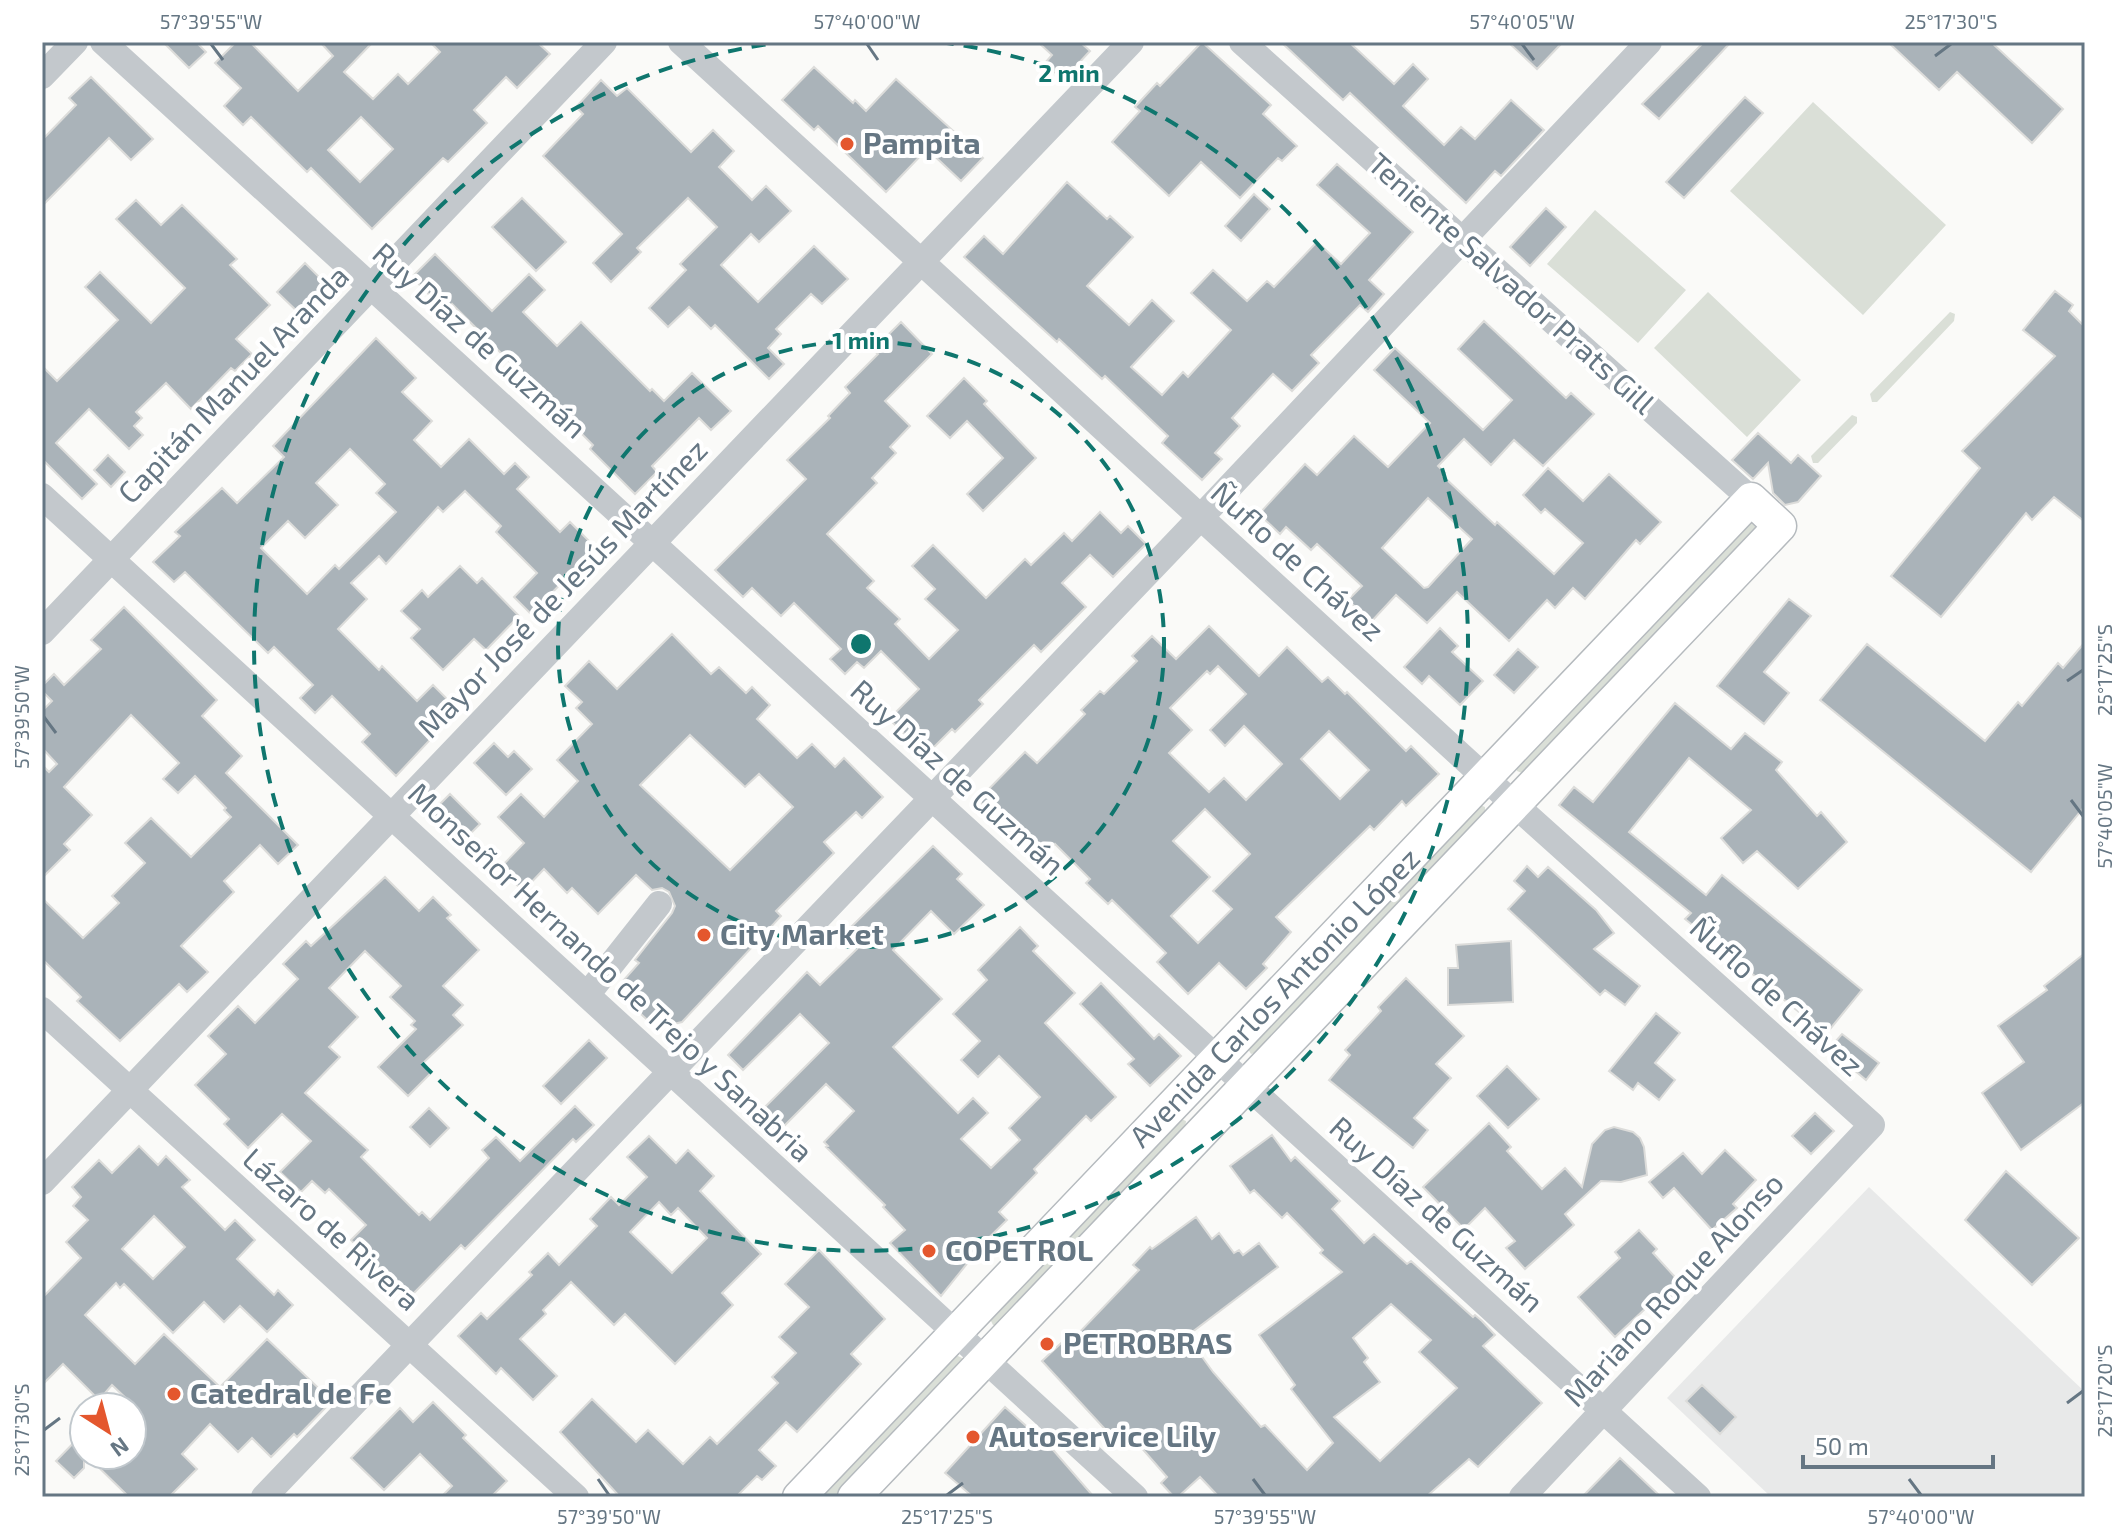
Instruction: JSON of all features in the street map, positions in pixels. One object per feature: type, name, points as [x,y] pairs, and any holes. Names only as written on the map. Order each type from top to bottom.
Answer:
[{"type":"main road","name":"Teniente Salvador Prats Gill","points":[[1751,499],[1780,526]]},
{"type":"main road","name":"Avenida Carlos Antonio López","points":[[799,1497],[1751,499]]},
{"type":"main road","name":"Avenida Carlos Antonio López","points":[[854,1497],[1780,526]]},
{"type":"street","points":[[42,76],[75,42]]},
{"type":"street","name":"Ruy Díaz de Guzmán","points":[[103,42],[1698,1497]]},
{"type":"street","name":"Capitán Manuel Aranda","points":[[42,632],[604,42]]},
{"type":"street","name":"Ñuflo de Chávez","points":[[681,42],[1485,778],[1872,1125]]},
{"type":"street","name":"Mayor José de Jesús Martínez","points":[[42,1182],[1131,42]]},
{"type":"street","name":"Teniente Salvador Prats Gill","points":[[1242,42],[1751,499]]},
{"type":"street","points":[[264,1497],[1201,517],[1649,42]]},
{"type":"street","name":"Monseñor Hernando de Trejo y Sanabria","points":[[42,496],[1135,1497]]},
{"type":"street","points":[[587,995],[659,904]]},
{"type":"street","name":"Lázaro de Rivera","points":[[42,1010],[576,1497]]},
{"type":"street","name":"Mariano Roque Alonso","points":[[1522,1497],[1872,1125]]},
{"type":"shaded area","points":[[1813,102],[1946,225],[1863,315],[1730,191]]},
{"type":"shaded area","points":[[1595,210],[1686,290],[1638,343],[1547,264]]},
{"type":"shaded area","points":[[1708,292],[1801,380],[1747,437],[1654,348]]},
{"type":"shaded area","points":[[1950,312],[1955,314],[1954,321],[1877,402],[1872,402],[1870,394]]},
{"type":"shaded area","points":[[1852,415],[1857,417],[1857,423],[1818,463],[1813,463],[1811,456]]},
{"type":"shaded area","points":[[1753,517],[1760,524],[1525,771],[1517,771],[1516,768]]},
{"type":"shaded area","points":[[1480,805],[1485,807],[1485,813],[1257,1052],[1251,1054],[1248,1049]]},
{"type":"shaded area","points":[[1181,1119],[1186,1121],[1185,1129],[997,1325],[993,1325],[990,1319]]},
{"type":"shaded area","points":[[1869,1187],[2085,1392],[2085,1497],[1771,1497],[1667,1398]]},
{"type":"shaded area","points":[[956,1355],[962,1358],[960,1365],[834,1497],[819,1497]]},
{"type":"building","points":[[163,42],[196,42],[206,52],[189,68]]},
{"type":"building","points":[[236,42],[250,42],[298,91],[333,56],[320,42],[373,42],[344,72],[373,99],[398,74],[408,84],[440,52],[430,42],[537,42],[550,54],[517,88],[506,77],[474,110],[487,123],[448,162],[443,158],[372,229],[311,168],[307,172],[251,117],[243,125],[224,106],[241,88],[215,63]],"holes":[[[361,117],[393,149],[360,182],[328,150]]]},
{"type":"building","points":[[1038,42],[1080,42],[1090,51],[1063,80],[1045,63],[1052,55]]},
{"type":"building","points":[[1202,42],[1271,105],[1263,114],[1297,146],[1282,161],[1278,158],[1240,198],[1201,162],[1169,196],[1112,142],[1140,111],[1135,107]]},
{"type":"building","points":[[1281,42],[1349,42],[1394,84],[1413,64],[1428,79],[1403,106],[1444,145],[1461,127],[1475,139],[1511,100],[1544,130],[1501,176],[1495,171],[1466,203],[1350,93],[1343,100]]},
{"type":"building","points":[[1508,42],[1563,42],[1537,69]]},
{"type":"building","points":[[1704,42],[1731,42],[1659,119],[1642,104]]},
{"type":"building","points":[[1888,42],[1991,42],[2063,109],[2032,143],[1957,72],[1939,90]]},
{"type":"building","points":[[814,67],[866,111],[896,79],[983,158],[961,181],[927,149],[886,192],[818,126],[814,130],[782,100]]},
{"type":"building","points":[[91,77],[153,139],[131,160],[109,138],[42,206],[42,140],[76,105],[69,98]]},
{"type":"building","points":[[601,80],[617,96],[627,88],[691,152],[713,130],[734,151],[719,167],[752,200],[766,186],[791,211],[759,242],[751,234],[721,265],[758,302],[814,246],[848,279],[822,304],[811,294],[776,329],[781,334],[768,348],[784,364],[769,379],[715,325],[711,329],[689,307],[668,327],[649,308],[686,270],[680,264],[717,227],[688,198],[637,248],[641,252],[611,282],[593,263],[622,234],[543,156],[583,114],[576,107]]},
{"type":"building","points":[[1745,97],[1763,113],[1684,198],[1666,182]]},
{"type":"building","points":[[1337,164],[1413,232],[1369,280],[1384,294],[1368,312],[1360,305],[1311,355],[1319,363],[1292,391],[1273,374],[1232,418],[1240,426],[1215,453],[1222,459],[1202,480],[1162,443],[1168,436],[1105,376],[1102,379],[1059,339],[1057,342],[964,257],[984,236],[1003,254],[1067,182],[1107,219],[1110,216],[1133,237],[1087,286],[1129,325],[1152,300],[1174,321],[1131,367],[1162,395],[1183,372],[1188,377],[1231,330],[1191,293],[1213,270],[1247,301],[1267,281],[1274,287],[1317,242],[1341,264],[1370,233],[1317,185]]},
{"type":"building","points":[[1254,194],[1270,209],[1241,241],[1225,226]]},
{"type":"building","points":[[522,198],[566,242],[536,271],[492,227]]},
{"type":"building","points":[[136,200],[161,225],[182,205],[237,259],[230,265],[270,305],[236,339],[252,354],[235,371],[231,368],[191,409],[166,383],[136,412],[142,418],[134,426],[143,435],[129,449],[89,409],[56,443],[97,484],[82,499],[42,459],[42,366],[57,381],[118,320],[85,287],[100,272],[151,323],[185,288],[116,219]]},
{"type":"building","points":[[1546,208],[1566,227],[1530,266],[1510,247]]},
{"type":"building","points":[[435,254],[492,311],[529,274],[545,290],[523,312],[557,346],[581,322],[650,391],[652,389],[664,401],[692,373],[731,411],[711,430],[699,418],[652,466],[657,472],[635,494],[590,449],[593,445],[452,304],[445,311],[412,277]]},
{"type":"building","points":[[305,263],[330,288],[302,316],[277,292]]},
{"type":"building","points":[[2055,291],[2073,305],[2069,311],[2085,327],[2085,522],[2054,497],[2032,520],[2026,513],[1941,617],[1891,576],[1980,468],[1962,451],[2055,356],[2023,330]]},
{"type":"building","points":[[1484,321],[1566,398],[1571,393],[1594,414],[1543,466],[1514,440],[1491,465],[1464,439],[1438,466],[1445,473],[1443,476],[1495,525],[1497,522],[1554,574],[1583,543],[1545,509],[1541,513],[1523,495],[1548,468],[1583,501],[1609,474],[1661,522],[1640,544],[1636,540],[1585,599],[1573,588],[1555,608],[1547,600],[1509,641],[1457,592],[1427,623],[1396,595],[1371,622],[1348,600],[1362,586],[1317,544],[1311,550],[1286,527],[1280,534],[1259,514],[1305,464],[1317,475],[1354,436],[1388,467],[1430,423],[1374,370],[1395,348],[1483,430],[1512,400],[1458,349]],"holes":[[[1428,498],[1472,539],[1424,588],[1382,548]]]},
{"type":"building","points":[[901,322],[932,354],[885,401],[910,426],[890,447],[896,453],[872,478],[877,483],[827,534],[874,581],[867,588],[900,619],[895,624],[929,659],[958,630],[925,599],[935,589],[912,566],[933,545],[986,598],[1025,559],[1031,565],[1064,533],[1072,541],[1100,512],[1121,533],[1128,526],[1146,544],[1113,577],[1090,555],[1062,583],[1086,607],[1041,652],[1034,645],[979,700],[983,704],[926,755],[889,719],[919,689],[881,651],[864,668],[857,662],[845,674],[830,659],[841,649],[794,603],[781,616],[752,588],[743,597],[715,570],[806,479],[787,460],[830,418],[828,416],[850,393],[845,387],[878,354],[873,350]]},
{"type":"building","points":[[376,338],[416,378],[402,392],[432,421],[414,440],[441,467],[469,439],[504,474],[515,463],[529,477],[517,489],[560,532],[570,522],[596,548],[531,614],[514,597],[537,573],[496,532],[501,526],[465,491],[443,512],[438,507],[386,564],[379,556],[351,583],[367,599],[338,629],[379,670],[382,666],[417,701],[433,685],[458,710],[396,776],[362,742],[370,734],[332,696],[315,713],[300,698],[313,685],[274,647],[268,653],[185,572],[174,582],[153,562],[180,536],[175,532],[222,488],[237,503],[284,457],[273,446]],"holes":[[[350,449],[385,484],[376,493],[396,512],[339,569],[335,565],[307,594],[261,548],[288,521],[305,538],[338,505],[316,483]]]},
{"type":"building","points":[[964,378],[987,401],[984,404],[1036,458],[983,511],[967,494],[1003,458],[967,421],[950,438],[927,416]]},
{"type":"building","points":[[1758,433],[1791,463],[1798,455],[1821,476],[1798,502],[1785,505],[1773,493],[1768,463],[1753,479],[1732,460]]},
{"type":"building","points":[[108,455],[125,472],[111,487],[94,470]]},
{"type":"building","points":[[460,566],[477,583],[482,578],[519,616],[486,650],[474,639],[443,670],[411,638],[420,629],[401,611],[422,590],[428,597]]},
{"type":"building","points":[[1789,599],[1811,616],[1764,672],[1789,693],[1764,724],[1717,686]]},
{"type":"building","points":[[124,607],[217,700],[202,716],[242,756],[226,773],[298,845],[278,864],[260,845],[224,881],[234,892],[181,946],[208,972],[187,992],[179,984],[120,1041],[77,1001],[81,997],[42,959],[42,898],[83,938],[119,903],[112,896],[145,863],[125,843],[151,818],[191,857],[231,817],[195,776],[178,793],[163,779],[179,763],[131,715],[64,787],[92,815],[64,844],[70,850],[42,878],[42,765],[49,772],[57,764],[42,748],[42,711],[52,701],[42,691],[42,686],[54,674],[64,685],[101,649],[91,640]]},
{"type":"building","points":[[1209,626],[1259,676],[1287,647],[1322,682],[1328,677],[1406,751],[1411,746],[1439,774],[1406,806],[1402,801],[1374,830],[1370,826],[1276,917],[1291,932],[1263,964],[1267,968],[1246,989],[1219,963],[1188,994],[1157,962],[1166,953],[1112,900],[1108,904],[1086,883],[1090,879],[1055,844],[1039,860],[978,800],[1025,752],[1037,763],[1085,714],[1081,710],[1100,691],[1104,694],[1137,661],[1132,656],[1152,636],[1176,659]],"holes":[[[1218,666],[1246,694],[1210,730],[1225,746],[1244,726],[1282,764],[1246,800],[1224,778],[1209,792],[1169,753],[1192,730],[1170,708],[1207,671],[1210,674]],[[1329,731],[1369,770],[1340,799],[1301,759]],[[1205,809],[1250,854],[1213,891],[1232,909],[1198,943],[1171,916],[1210,877],[1173,841]]]},
{"type":"building","points":[[1440,628],[1458,646],[1452,652],[1483,681],[1460,705],[1429,676],[1422,684],[1404,667]]},
{"type":"building","points":[[672,634],[711,674],[719,667],[746,693],[752,687],[770,705],[757,719],[797,758],[812,744],[835,767],[844,758],[883,797],[862,818],[856,812],[824,842],[834,853],[776,911],[781,916],[682,1022],[656,1028],[615,990],[639,963],[635,960],[672,913],[675,906],[669,892],[662,888],[652,890],[636,875],[598,914],[572,888],[567,893],[544,869],[523,891],[500,868],[524,843],[498,817],[521,794],[544,817],[578,781],[557,760],[592,724],[576,708],[582,702],[565,686],[589,661],[617,689]],"holes":[[[690,735],[745,787],[759,774],[793,807],[730,870],[640,785]]]},
{"type":"building","points":[[2085,642],[2085,806],[2031,872],[1820,700],[1867,644],[1985,741],[2018,702],[2022,706],[2058,663],[2063,668]]},
{"type":"building","points":[[1518,649],[1538,667],[1514,693],[1494,675]]},
{"type":"building","points":[[1675,703],[1731,749],[1745,733],[1782,762],[1776,770],[1817,816],[1821,812],[1847,842],[1798,889],[1757,851],[1743,863],[1721,838],[1751,810],[1689,758],[1629,832],[1706,895],[1722,875],[1862,990],[1826,1034],[1685,919],[1691,913],[1559,805],[1574,787],[1593,802]]},
{"type":"building","points":[[494,743],[508,757],[514,751],[532,769],[506,795],[474,763]]},
{"type":"building","points":[[450,794],[480,824],[459,845],[429,815]]},
{"type":"building","points":[[933,846],[962,874],[957,879],[984,905],[954,934],[931,911],[893,950],[942,999],[893,1047],[958,1113],[973,1098],[988,1113],[961,1139],[991,1168],[1020,1140],[1009,1128],[1040,1097],[999,1056],[978,1077],[961,1060],[980,1041],[953,1014],[987,980],[978,970],[1020,927],[1038,946],[1033,951],[1075,993],[1045,1023],[1116,1097],[1091,1121],[1086,1116],[1034,1169],[1037,1173],[999,1212],[1007,1220],[968,1258],[970,1260],[941,1296],[890,1243],[905,1230],[883,1207],[885,1205],[826,1147],[824,1142],[854,1111],[826,1084],[771,1139],[752,1120],[829,1043],[800,1014],[743,1070],[728,1055],[807,972],[820,985],[861,945],[847,931]]},
{"type":"building","points":[[1527,866],[1538,877],[1548,867],[1596,910],[1614,933],[1594,949],[1640,986],[1625,1005],[1605,990],[1600,995],[1508,909],[1525,891],[1514,881]]},
{"type":"building","points":[[385,877],[419,911],[433,897],[451,915],[447,918],[479,950],[443,986],[463,1005],[453,1015],[463,1025],[422,1064],[431,1073],[408,1096],[378,1067],[416,1029],[411,1025],[415,1021],[390,997],[401,986],[365,951],[329,988],[358,1017],[329,1047],[340,1057],[305,1093],[368,1150],[361,1157],[419,1215],[422,1212],[430,1220],[489,1158],[482,1150],[496,1137],[520,1161],[575,1106],[594,1125],[576,1142],[573,1139],[465,1249],[461,1245],[407,1300],[351,1240],[366,1225],[329,1189],[325,1193],[312,1181],[301,1192],[280,1172],[311,1141],[282,1114],[248,1148],[224,1124],[229,1119],[195,1085],[226,1054],[208,1036],[238,1006],[255,1023],[298,979],[283,964],[306,941],[311,946]]},
{"type":"building","points":[[1511,941],[1513,1002],[1448,1005],[1448,968],[1458,968],[1456,945]]},
{"type":"building","points":[[2085,953],[2085,1102],[2021,1150],[1982,1093],[2024,1062],[1998,1026],[2047,990],[2044,986]]},
{"type":"building","points":[[1406,978],[1464,1036],[1436,1064],[1451,1078],[1414,1118],[1428,1130],[1413,1148],[1329,1080],[1350,1055],[1345,1050],[1381,1011],[1378,1007]]},
{"type":"building","points":[[1101,983],[1154,1039],[1159,1034],[1181,1056],[1150,1086],[1128,1064],[1134,1059],[1080,1004]]},
{"type":"building","points":[[1656,1013],[1680,1033],[1655,1063],[1675,1080],[1659,1100],[1638,1083],[1633,1090],[1609,1071]]},
{"type":"building","points":[[1842,1034],[1879,1063],[1866,1080],[1829,1049]]},
{"type":"building","points":[[589,1040],[607,1058],[561,1104],[543,1086]]},
{"type":"building","points":[[1507,1066],[1539,1099],[1508,1128],[1477,1096]]},
{"type":"building","points":[[429,1108],[449,1128],[430,1147],[410,1127]]},
{"type":"building","points":[[1815,1113],[1834,1131],[1811,1154],[1792,1136]]},
{"type":"building","points":[[1489,1123],[1511,1147],[1507,1151],[1542,1189],[1565,1168],[1582,1187],[1592,1144],[1605,1130],[1614,1127],[1633,1132],[1640,1138],[1647,1175],[1621,1182],[1601,1181],[1565,1214],[1574,1225],[1525,1269],[1506,1248],[1515,1241],[1485,1208],[1464,1229],[1423,1187]]},
{"type":"building","points":[[1272,1135],[1291,1161],[1295,1157],[1340,1201],[1332,1209],[1364,1243],[1374,1234],[1407,1264],[1411,1261],[1473,1317],[1475,1315],[1482,1321],[1495,1335],[1483,1346],[1542,1403],[1478,1467],[1469,1459],[1426,1497],[1219,1497],[1200,1477],[1178,1497],[1174,1497],[1161,1483],[1167,1477],[1126,1430],[1115,1440],[1042,1361],[1074,1331],[1077,1335],[1139,1270],[1133,1265],[1150,1247],[1152,1249],[1196,1217],[1212,1239],[1219,1233],[1234,1253],[1239,1250],[1243,1255],[1259,1243],[1278,1267],[1187,1336],[1213,1372],[1261,1427],[1265,1425],[1307,1470],[1333,1443],[1291,1389],[1295,1385],[1259,1335],[1342,1272],[1320,1253],[1323,1250],[1287,1213],[1282,1218],[1254,1190],[1250,1193],[1230,1166]],"holes":[[[1391,1304],[1431,1340],[1419,1352],[1457,1388],[1380,1461],[1334,1417],[1380,1382],[1364,1362],[1368,1358],[1353,1338]]]},
{"type":"building","points":[[649,1136],[676,1163],[688,1150],[714,1176],[700,1191],[761,1254],[722,1293],[733,1305],[675,1364],[625,1314],[614,1325],[571,1282],[543,1310],[546,1314],[520,1339],[557,1376],[533,1400],[501,1368],[496,1374],[458,1336],[481,1313],[487,1319],[532,1275],[529,1272],[548,1253],[559,1265],[597,1226],[590,1219],[611,1197],[619,1205],[647,1177],[627,1157]],"holes":[[[659,1202],[671,1215],[678,1208],[707,1238],[672,1273],[630,1232]]]},
{"type":"building","points":[[139,1146],[158,1165],[166,1156],[190,1180],[182,1187],[225,1230],[235,1220],[255,1240],[237,1259],[274,1295],[278,1290],[293,1305],[267,1332],[240,1306],[224,1322],[204,1302],[173,1333],[124,1284],[120,1288],[116,1283],[85,1315],[135,1364],[164,1334],[220,1387],[267,1339],[332,1401],[297,1437],[294,1434],[271,1457],[252,1438],[238,1452],[210,1424],[182,1454],[197,1469],[169,1497],[129,1497],[102,1471],[148,1471],[148,1391],[118,1391],[112,1385],[107,1391],[90,1391],[63,1364],[42,1385],[42,1298],[81,1258],[66,1242],[88,1220],[73,1206],[81,1197],[72,1187],[99,1160],[112,1173]],"holes":[[[154,1216],[185,1247],[153,1279],[122,1249]]]},
{"type":"building","points":[[1725,1150],[1756,1180],[1733,1204],[1737,1208],[1712,1230],[1674,1188],[1663,1198],[1649,1182],[1683,1153],[1702,1174]]},
{"type":"building","points":[[2006,1171],[2079,1238],[2032,1285],[1965,1220]]},
{"type":"building","points":[[1639,1230],[1657,1249],[1653,1253],[1685,1288],[1670,1301],[1662,1293],[1615,1337],[1578,1297],[1620,1258],[1615,1252]]},
{"type":"building","points":[[819,1250],[885,1319],[851,1354],[861,1364],[797,1432],[786,1422],[759,1450],[776,1466],[762,1480],[757,1476],[736,1497],[620,1497],[560,1432],[592,1399],[636,1442],[648,1430],[683,1464],[710,1437],[717,1444],[778,1383],[772,1377],[796,1353],[779,1337],[809,1307],[785,1284]]},
{"type":"building","points":[[1702,1385],[1736,1417],[1720,1434],[1686,1401]]},
{"type":"building","points":[[433,1402],[466,1435],[463,1438],[507,1481],[491,1497],[441,1497],[452,1486],[420,1454],[384,1490],[351,1458],[400,1408],[413,1422]]},
{"type":"building","points":[[1005,1407],[1054,1451],[1094,1497],[973,1497],[945,1473]]},
{"type":"building","points":[[68,1449],[68,1471],[81,1471],[74,1478],[56,1461]]},
{"type":"building","points":[[1620,1458],[1661,1497],[1582,1497]]},
{"type":"place","name":"Pampita","points":[[847,144]]},
{"type":"place","name":"City Market","points":[[704,935]]},
{"type":"place","name":"COPETROL","points":[[929,1251]]},
{"type":"place","name":"PETROBRAS","points":[[1047,1344]]},
{"type":"place","name":"Catedral de Fe","points":[[174,1394]]},
{"type":"place","name":"Autoservice Lily","points":[[973,1437]]}]
